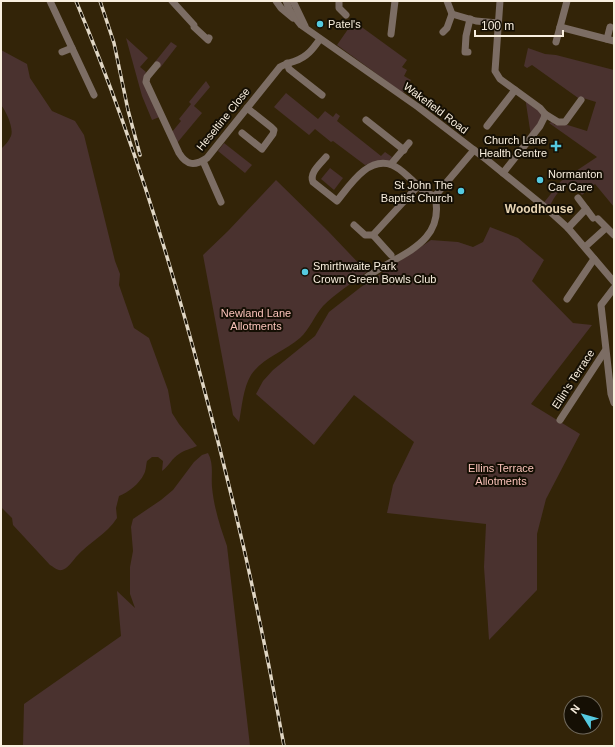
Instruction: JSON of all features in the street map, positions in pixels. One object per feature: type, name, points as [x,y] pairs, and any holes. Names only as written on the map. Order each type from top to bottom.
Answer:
[{"type":"street","points":[[50,1],[94,95]]},
{"type":"street","points":[[276,1],[290,17],[296,20]]},
{"type":"street","points":[[296,20],[285,1],[293,1],[306,28]]},
{"type":"street","points":[[339,1],[339,8],[346,15]]},
{"type":"street","points":[[392,34],[395,1]]},
{"type":"street","points":[[443,32],[447,28],[452,14],[447,1]]},
{"type":"street","points":[[500,1],[495,71],[500,79],[540,108],[545,114],[558,122],[565,122],[581,100]]},
{"type":"street","points":[[556,42],[567,1]]},
{"type":"street","points":[[175,2],[198,32],[208,40],[209,38]]},
{"type":"street","points":[[452,14],[470,19],[498,23]]},
{"type":"street","points":[[468,52],[465,52],[465,44],[470,19]]},
{"type":"street","name":"Wakefield Road","points":[[296,20],[320,39],[418,107],[503,173],[568,228],[614,282]]},
{"type":"street","points":[[560,27],[611,40],[610,27]]},
{"type":"street","name":"Heseltine Close","points":[[157,65],[147,77],[146,82],[179,153],[186,162],[193,164],[207,158],[280,67],[304,57],[312,50],[320,39]]},
{"type":"street","points":[[62,52],[72,48]]},
{"type":"street","points":[[287,63],[289,68],[322,95]]},
{"type":"street","points":[[487,126],[495,112],[515,90]]},
{"type":"street","points":[[242,133],[262,149],[273,134],[274,130],[247,108]]},
{"type":"street","points":[[503,173],[540,126],[545,114]]},
{"type":"street","points":[[366,120],[404,150]]},
{"type":"street","points":[[392,164],[409,143]]},
{"type":"street","points":[[435,196],[474,150]]},
{"type":"street","points":[[326,157],[312,174],[312,178],[314,182],[336,201],[362,172],[370,166],[380,163],[392,164],[430,195],[435,196]]},
{"type":"street","points":[[203,161],[221,202]]},
{"type":"street","points":[[373,235],[418,186]]},
{"type":"street","points":[[367,277],[424,241],[431,232],[435,223],[437,205],[435,196]]},
{"type":"street","points":[[578,198],[586,209],[614,235]]},
{"type":"street","points":[[568,228],[586,209]]},
{"type":"street","points":[[355,227],[365,235],[373,235],[389,252]]},
{"type":"street","points":[[585,247],[606,228]]},
{"type":"street","points":[[567,298],[594,259]]},
{"type":"street","points":[[614,288],[601,305],[605,351],[611,394],[614,403]]},
{"type":"street","name":"Ellin's Terrace","points":[[560,420],[605,351]]},
{"type":"green space","points":[[353,22],[407,60],[402,67],[407,70],[404,76],[411,80],[403,93],[337,45]]},
{"type":"green space","points":[[126,38],[148,58],[140,67],[146,72],[145,74],[162,116],[152,120],[142,96]]},
{"type":"green space","points":[[171,42],[177,46],[160,68],[154,63]]},
{"type":"green space","points":[[528,48],[545,54],[556,55],[614,70],[614,207],[595,184],[582,195],[574,185],[570,184],[559,192],[548,210],[542,205],[561,181],[597,157],[549,123],[552,122],[555,125],[558,122],[587,131],[596,102],[583,98],[581,100],[532,65],[527,68],[524,66]]},
{"type":"green space","points":[[1,50],[27,64],[30,78],[52,111],[75,121],[84,135],[115,261],[120,274],[119,285],[134,328],[149,338],[168,390],[172,413],[197,446],[183,451],[162,471],[163,461],[158,457],[152,457],[147,461],[145,473],[140,481],[130,490],[119,496],[116,508],[117,518],[113,524],[81,552],[68,567],[62,570],[50,565],[13,525],[12,518],[1,507],[1,149],[9,140],[12,133],[9,120],[1,105]]},
{"type":"green space","points":[[206,81],[210,87],[194,106],[202,113],[177,143],[172,132],[181,121],[179,119],[191,104],[189,102]]},
{"type":"green space","points":[[286,93],[318,119],[325,111],[333,117],[336,113],[340,116],[337,121],[381,156],[385,152],[392,157],[388,162],[379,161],[365,165],[333,141],[331,142],[315,129],[309,135],[274,107]]},
{"type":"green space","points":[[525,97],[545,114],[531,136]]},
{"type":"green space","points":[[224,143],[252,165],[245,173],[218,151]]},
{"type":"green space","points":[[330,168],[343,178],[334,190],[321,179]]},
{"type":"green space","name":"Newland Lane Allotments","points":[[276,180],[367,272],[328,301],[317,314],[307,331],[300,338],[267,359],[256,369],[248,380],[246,386],[239,422],[233,415],[203,255]]},
{"type":"green space","name":"Ellins Terrace Allotments","points":[[490,227],[518,238],[544,260],[532,281],[573,323],[592,325],[531,404],[580,434],[546,499],[537,534],[537,590],[489,640],[484,567],[486,524],[387,513],[393,485],[414,442],[354,395],[314,445],[256,394],[263,381],[273,370],[315,336],[329,312],[361,287],[431,240],[458,242],[473,247],[483,242]]},
{"type":"green space","points":[[208,453],[212,465],[214,502],[227,546],[250,746],[23,746],[24,704],[121,636],[117,591],[135,608],[130,594],[130,567],[133,551],[131,527],[133,519],[173,490],[194,462],[202,455]]},
{"type":"railway","points":[[76,1],[130,141],[161,237],[189,333],[226,472],[247,563],[267,654],[284,746]]},
{"type":"railway","points":[[100,1],[114,43],[128,110],[140,155]]},
{"type":"place","name":"Patel's","points":[[320,24]]},
{"type":"place","name":"Church Lane Health Centre","points":[[556,146]]},
{"type":"place","name":"Normanton Car Care","points":[[540,180]]},
{"type":"place","name":"St John The Baptist Church","points":[[461,191]]},
{"type":"place","name":"Smirthwaite Park Crown Green Bowls Club","points":[[305,272]]},
{"type":"district","name":"Woodhouse","points":[[539,209]]}]
